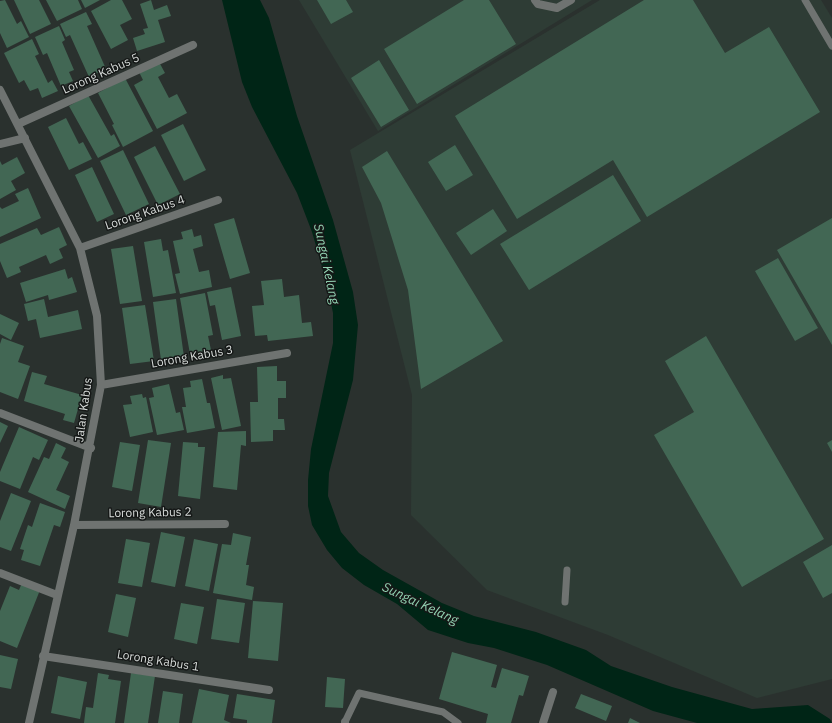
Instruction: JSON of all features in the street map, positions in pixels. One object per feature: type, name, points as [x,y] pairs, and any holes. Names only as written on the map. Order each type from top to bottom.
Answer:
[{"type":"street","points":[[535,0],[538,4],[557,8],[571,0]]},
{"type":"street","name":"Lorong Kabus 5","points":[[18,124],[193,45]]},
{"type":"street","name":"Jalan Kabus","points":[[0,90],[80,248],[98,316],[102,385],[91,448],[29,723]]},
{"type":"street","points":[[0,144],[25,138]]},
{"type":"street","name":"Lorong Kabus 4","points":[[80,248],[218,200]]},
{"type":"street","name":"Lorong Kabus 3","points":[[102,385],[287,353]]},
{"type":"street","points":[[0,413],[91,448]]},
{"type":"street","name":"Lorong Kabus 2","points":[[74,526],[225,524]]},
{"type":"street","points":[[0,573],[57,595]]},
{"type":"street","name":"Lorong Kabus 1","points":[[43,656],[269,690]]},
{"type":"street","points":[[543,723],[553,692]]},
{"type":"lane","points":[[806,0],[832,46]]},
{"type":"lane","points":[[565,602],[567,570]]},
{"type":"lane","points":[[345,722],[359,693],[443,712],[458,723]]},
{"type":"shaded area","points":[[299,0],[592,0],[378,131]]},
{"type":"shaded area","points":[[600,0],[821,0],[832,18],[832,679],[757,698],[608,635],[487,590],[411,515],[412,395],[350,150]]},
{"type":"water","name":"Sungai Kelang","points":[[222,0],[260,0],[269,18],[297,116],[333,220],[353,292],[358,325],[353,380],[329,473],[328,496],[341,532],[359,553],[383,570],[442,603],[474,616],[536,632],[586,650],[611,666],[672,687],[752,709],[808,705],[830,719],[832,723],[697,723],[653,711],[547,665],[494,648],[468,643],[428,630],[397,604],[364,585],[342,568],[327,550],[312,525],[308,506],[308,480],[311,449],[333,343],[333,313],[327,284],[312,232],[297,193],[252,107],[242,82]]},
{"type":"building","points":[[5,0],[17,24],[21,21],[29,37],[7,48],[0,33],[0,1]]},
{"type":"building","points":[[14,0],[39,0],[51,24],[30,34]]},
{"type":"building","points":[[46,0],[78,0],[82,9],[57,21]]},
{"type":"building","points":[[81,0],[100,0],[85,8]]},
{"type":"building","points":[[111,0],[122,0],[132,19],[120,25],[128,40],[111,49],[91,11]]},
{"type":"building","points":[[151,0],[154,10],[167,5],[171,16],[158,20],[165,42],[137,51],[133,38],[145,34],[143,29],[148,28],[140,4]]},
{"type":"building","points":[[317,0],[346,0],[353,12],[331,24]]},
{"type":"building","points":[[464,0],[489,0],[516,44],[417,104],[384,49]]},
{"type":"building","points":[[644,0],[693,0],[725,53],[769,27],[820,112],[647,217],[613,160],[517,219],[455,116]]},
{"type":"building","points":[[86,12],[92,24],[87,26],[106,69],[89,77],[70,35],[66,37],[60,24]]},
{"type":"building","points":[[59,26],[65,40],[62,42],[74,70],[69,72],[73,81],[61,86],[47,53],[43,55],[35,37]]},
{"type":"building","points":[[32,39],[39,54],[35,56],[48,83],[52,80],[58,91],[42,98],[38,88],[30,91],[24,80],[19,83],[4,53]]},
{"type":"building","points":[[379,60],[409,110],[381,127],[351,78]]},
{"type":"building","points":[[159,62],[165,73],[158,77],[169,98],[177,94],[187,113],[157,129],[134,85],[143,80],[139,72]]},
{"type":"building","points":[[125,78],[153,131],[123,147],[112,125],[114,124],[98,93]]},
{"type":"building","points":[[88,95],[111,136],[114,134],[120,146],[98,158],[69,106]]},
{"type":"building","points":[[66,118],[79,144],[83,142],[92,159],[69,170],[48,127]]},
{"type":"building","points":[[183,124],[206,170],[184,181],[161,135]]},
{"type":"building","points":[[455,145],[473,175],[446,191],[428,162]]},
{"type":"building","points":[[155,146],[180,194],[158,205],[134,157]]},
{"type":"building","points":[[123,150],[149,204],[126,215],[100,161]]},
{"type":"building","points":[[387,151],[503,341],[421,389],[408,290],[381,203],[362,167]]},
{"type":"building","points":[[17,157],[25,173],[11,181],[16,190],[0,199],[0,161],[2,165]]},
{"type":"building","points":[[92,167],[114,214],[97,222],[75,175]]},
{"type":"building","points":[[613,175],[641,221],[529,290],[500,244]]},
{"type":"building","points":[[28,188],[41,218],[0,237],[0,207],[2,209],[19,201],[15,194]]},
{"type":"building","points":[[493,209],[507,231],[471,255],[456,233]]},
{"type":"building","points":[[234,218],[250,273],[230,279],[214,224]]},
{"type":"building","points":[[832,218],[832,345],[777,250]]},
{"type":"building","points":[[59,227],[67,245],[59,249],[63,258],[50,264],[46,255],[19,267],[21,272],[7,278],[0,261],[0,244],[37,228],[41,235]]},
{"type":"building","points":[[192,229],[194,237],[201,235],[203,246],[193,249],[199,272],[209,270],[212,287],[180,294],[175,274],[180,273],[173,241],[183,239],[181,232]]},
{"type":"building","points":[[161,239],[163,251],[168,250],[176,293],[153,297],[144,242]]},
{"type":"building","points":[[133,246],[142,301],[120,304],[111,249]]},
{"type":"building","points":[[778,258],[818,328],[795,341],[755,271]]},
{"type":"building","points":[[65,269],[68,279],[72,277],[77,292],[49,300],[48,295],[26,302],[20,283]]},
{"type":"building","points":[[282,279],[284,297],[299,295],[302,323],[311,322],[313,336],[268,341],[267,335],[255,336],[252,306],[264,305],[261,281]]},
{"type":"building","points":[[231,287],[241,336],[222,340],[215,305],[210,306],[207,292]]},
{"type":"building","points":[[205,293],[213,335],[208,336],[211,350],[190,354],[180,298]]},
{"type":"building","points":[[44,299],[48,317],[78,310],[82,329],[40,338],[36,319],[28,321],[24,304]]},
{"type":"building","points":[[176,299],[184,357],[161,360],[153,302]]},
{"type":"building","points":[[145,305],[154,361],[130,364],[122,308]]},
{"type":"building","points":[[0,314],[19,323],[11,340],[0,334]]},
{"type":"building","points":[[706,336],[824,539],[742,587],[654,435],[694,412],[665,361]]},
{"type":"building","points":[[2,338],[24,346],[18,362],[30,366],[18,399],[0,392],[0,344]]},
{"type":"building","points":[[277,366],[277,381],[286,381],[286,398],[278,398],[278,419],[284,419],[285,430],[273,430],[273,441],[251,442],[250,402],[258,402],[257,367]]},
{"type":"building","points":[[32,372],[47,376],[44,384],[82,395],[74,423],[63,420],[65,414],[24,401]]},
{"type":"building","points":[[223,375],[223,379],[231,378],[241,426],[222,430],[211,378]]},
{"type":"building","points":[[202,379],[207,403],[210,403],[215,428],[187,433],[182,407],[186,407],[183,388],[191,387],[190,381]]},
{"type":"building","points":[[169,384],[176,413],[180,412],[184,430],[157,435],[149,398],[154,397],[152,388]]},
{"type":"building","points":[[142,394],[143,398],[146,397],[153,432],[130,437],[123,405],[132,404],[130,396]]},
{"type":"building","points":[[0,422],[8,426],[0,443]]},
{"type":"building","points":[[19,427],[48,440],[39,460],[33,457],[20,489],[0,481],[0,472]]},
{"type":"building","points":[[246,431],[246,446],[241,445],[237,490],[213,487],[218,432]]},
{"type":"building","points":[[148,440],[171,443],[161,507],[138,503]]},
{"type":"building","points":[[832,440],[832,452],[827,443]]},
{"type":"building","points":[[120,442],[140,445],[132,491],[112,487]]},
{"type":"building","points":[[183,442],[198,443],[198,447],[205,447],[200,499],[178,496]]},
{"type":"building","points":[[56,443],[66,448],[61,458],[69,462],[56,490],[70,496],[65,509],[28,492],[44,457],[49,459]]},
{"type":"building","points":[[11,493],[31,501],[11,551],[0,547],[0,521]]},
{"type":"building","points":[[40,503],[65,512],[60,527],[54,525],[40,566],[21,560],[24,550],[20,549],[28,525],[32,527]]},
{"type":"building","points":[[161,532],[185,537],[175,587],[151,582]]},
{"type":"building","points":[[233,533],[251,537],[246,565],[249,565],[246,585],[254,587],[252,600],[213,593],[222,544],[231,545]]},
{"type":"building","points":[[126,539],[150,543],[142,587],[118,583]]},
{"type":"building","points":[[194,539],[218,544],[209,591],[185,586]]},
{"type":"building","points":[[832,545],[832,593],[823,598],[803,562]]},
{"type":"building","points":[[22,583],[40,590],[17,648],[0,641],[0,611],[10,586],[19,590]]},
{"type":"building","points":[[116,594],[136,598],[128,637],[108,632]]},
{"type":"building","points":[[217,599],[245,603],[239,643],[211,639]]},
{"type":"building","points":[[253,601],[283,603],[278,661],[248,658]]},
{"type":"building","points":[[181,603],[204,607],[197,644],[174,639]]},
{"type":"building","points":[[452,652],[497,665],[491,687],[496,688],[502,668],[529,676],[523,696],[519,695],[511,723],[486,723],[488,714],[439,699]]},
{"type":"building","points":[[0,655],[18,659],[11,689],[0,687]]},
{"type":"building","points":[[98,673],[109,675],[108,679],[121,681],[115,723],[84,723],[86,707],[93,708]]},
{"type":"building","points":[[131,673],[155,676],[148,723],[124,723]]},
{"type":"building","points":[[58,676],[87,682],[80,719],[51,713]]},
{"type":"building","points":[[327,677],[345,679],[343,708],[325,707]]},
{"type":"building","points":[[199,689],[229,695],[224,720],[231,723],[192,723]]},
{"type":"building","points":[[163,691],[183,694],[179,723],[158,723]]},
{"type":"building","points":[[237,694],[275,700],[272,723],[247,723],[247,720],[233,718]]},
{"type":"building","points":[[581,694],[612,706],[606,721],[575,708]]},
{"type":"building","points":[[630,718],[640,723],[628,723]]}]
